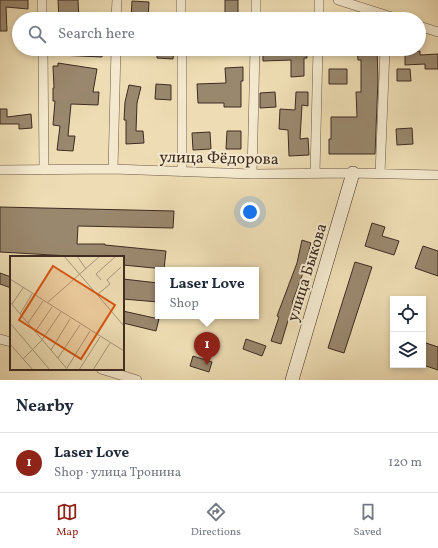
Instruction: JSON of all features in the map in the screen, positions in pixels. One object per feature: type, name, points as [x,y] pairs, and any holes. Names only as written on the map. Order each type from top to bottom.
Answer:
[{"type":"street","points":[[42,0],[42,12]]},
{"type":"street","points":[[116,12],[117,0]]},
{"type":"street","points":[[181,0],[181,12]]},
{"type":"street","points":[[256,0],[256,12]]},
{"type":"street","points":[[319,0],[319,12]]},
{"type":"street","points":[[338,0],[372,12]]},
{"type":"street","points":[[426,28],[438,32]]},
{"type":"street","points":[[42,56],[44,170]]},
{"type":"street","points":[[112,169],[116,56]]},
{"type":"street","points":[[182,56],[182,172]]},
{"type":"street","points":[[252,174],[255,56]]},
{"type":"street","points":[[315,173],[318,56]]},
{"type":"street","points":[[380,174],[385,56]]},
{"type":"street","name":"улица Фёдорова","points":[[0,170],[112,169],[252,174],[353,173],[438,175]]},
{"type":"street","name":"улица Быкова","points":[[292,380],[353,173]]},
{"type":"street","points":[[0,339],[10,342]]},
{"type":"street","points":[[104,370],[137,380]]},
{"type":"building","points":[[0,0],[28,0],[28,9],[6,7],[7,31],[0,31]]},
{"type":"building","points":[[58,0],[78,0],[79,12],[59,12]]},
{"type":"building","points":[[225,0],[238,0],[238,12],[225,12]]},
{"type":"building","points":[[132,1],[149,2],[148,12],[131,12]]},
{"type":"building","points":[[438,54],[438,69],[425,69],[425,64],[405,65],[405,56],[426,56],[426,55]]},
{"type":"building","points":[[80,56],[102,56],[102,57]]},
{"type":"building","points":[[157,56],[173,56],[173,59],[157,58]]},
{"type":"building","points":[[263,56],[307,56],[307,58],[304,58],[304,76],[291,77],[291,60],[263,61]]},
{"type":"building","points":[[358,56],[377,56],[378,79],[375,154],[329,154],[331,117],[357,117],[356,92],[361,92],[361,60],[358,60]]},
{"type":"building","points":[[58,63],[97,69],[93,92],[99,92],[98,105],[71,104],[68,136],[75,136],[73,151],[57,150],[60,126],[53,125],[55,101],[53,101],[53,66],[58,66]]},
{"type":"building","points":[[243,67],[243,81],[241,81],[241,107],[224,107],[224,103],[198,103],[197,84],[226,83],[225,68]]},
{"type":"building","points":[[329,69],[347,69],[347,84],[329,84]]},
{"type":"building","points":[[397,69],[410,69],[411,81],[397,81]]},
{"type":"building","points":[[156,84],[171,85],[171,100],[155,99]]},
{"type":"building","points":[[129,85],[141,87],[137,103],[136,131],[143,131],[144,143],[126,144],[126,120],[124,120],[125,102]]},
{"type":"building","points":[[275,92],[276,107],[260,108],[260,93]]},
{"type":"building","points":[[296,92],[308,92],[308,106],[302,105],[300,139],[308,138],[309,155],[289,156],[288,130],[279,129],[280,109],[295,110]]},
{"type":"building","points":[[0,109],[7,109],[7,117],[31,114],[32,128],[19,129],[19,124],[0,124]]},
{"type":"building","points":[[412,128],[413,144],[397,145],[396,129]]},
{"type":"building","points":[[227,131],[241,131],[241,149],[226,149]]},
{"type":"building","points":[[210,132],[211,149],[193,150],[192,133]]},
{"type":"building","points":[[0,207],[174,211],[173,228],[78,226],[77,244],[105,244],[166,251],[164,267],[155,268],[124,265],[124,256],[70,256],[0,252]]},
{"type":"building","points":[[372,223],[385,227],[382,236],[399,241],[394,255],[365,246]]},
{"type":"building","points":[[302,240],[311,243],[281,344],[271,341],[279,317],[277,316],[297,263]]},
{"type":"building","points":[[423,246],[438,251],[438,276],[415,268]]},
{"type":"building","points":[[355,262],[372,267],[344,353],[328,348]]},
{"type":"building","points":[[0,273],[10,277],[10,288],[0,284]]},
{"type":"building","points":[[124,279],[155,283],[155,302],[124,299]]},
{"type":"building","points":[[124,311],[159,319],[156,331],[124,323]]},
{"type":"building","points":[[246,339],[266,346],[262,356],[243,349]]},
{"type":"building","points":[[426,343],[438,347],[438,370],[426,366]]},
{"type":"building","points":[[193,356],[212,362],[209,372],[190,366]]},
{"type":"place","name":"Laser Love","points":[[207,365]]}]
